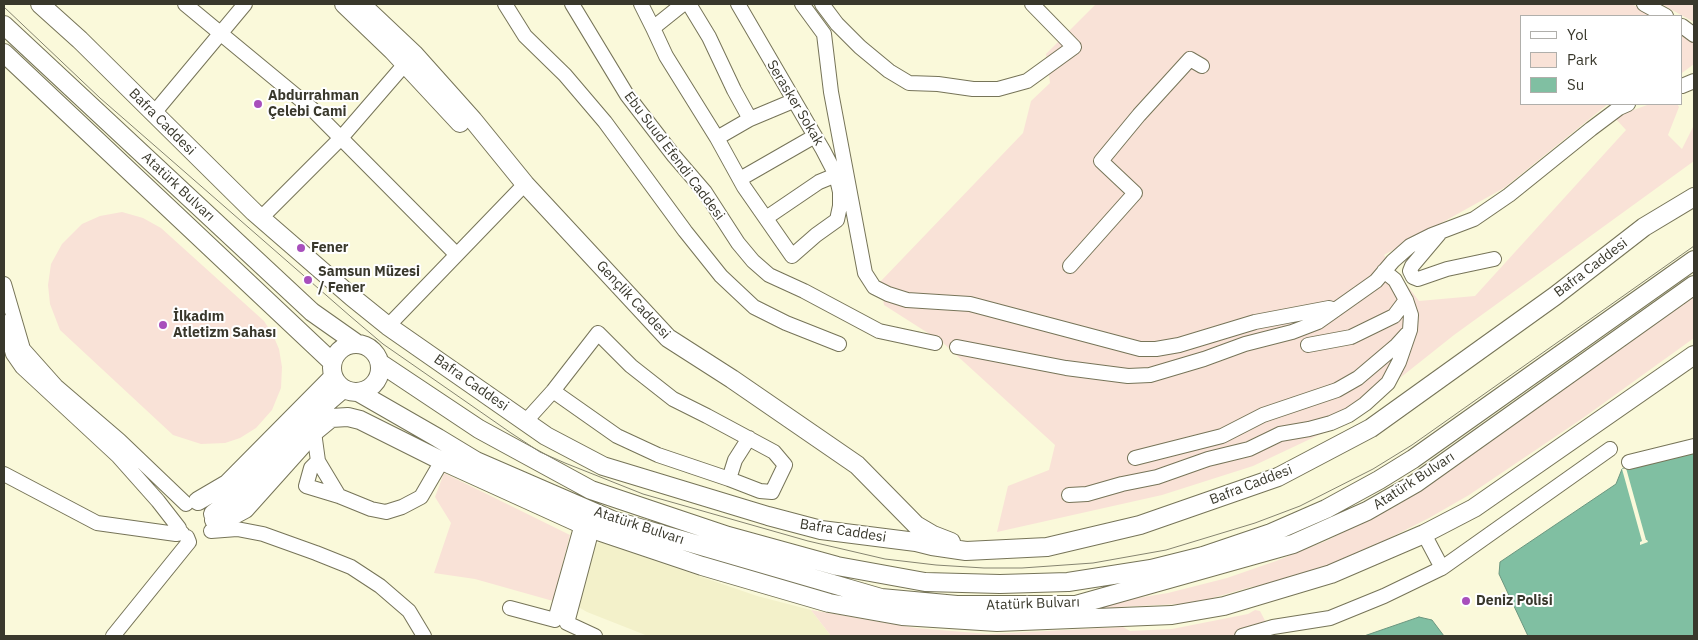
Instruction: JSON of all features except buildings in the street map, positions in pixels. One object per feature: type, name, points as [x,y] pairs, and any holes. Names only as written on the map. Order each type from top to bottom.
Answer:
[{"type":"main road","name":"Gençlik Caddesi","points":[[344,4],[405,64],[489,154],[668,338],[732,379],[857,465],[916,525],[950,542]]},
{"type":"main road","name":"Gençlik Caddesi","points":[[362,4],[414,54],[473,120],[521,187],[666,344],[758,403],[850,466],[884,500],[916,542]]},
{"type":"main road","name":"Bafra Caddesi","points":[[45,6],[261,218],[388,326],[553,440],[603,466],[821,530],[916,542],[966,551],[1047,547],[1140,525],[1278,478],[1371,428],[1555,296],[1644,228],[1694,197]]},
{"type":"main road","name":"Atatürk Bulvarı","points":[[4,25],[312,312],[356,343],[372,349],[380,363],[479,429],[591,490],[728,536],[837,566],[925,582],[1000,584],[1068,582],[1151,569],[1203,556],[1271,533],[1326,509],[1380,480],[1451,433],[1694,260]]},
{"type":"main road","name":"Atatürk Bulvarı","points":[[4,53],[342,380],[476,461],[612,520],[881,598],[957,606],[1076,605],[1293,544],[1367,511],[1416,483],[1694,285]]},
{"type":"main road","name":"Bafra Caddesi","points":[[950,542],[1009,543],[1048,538],[1114,524],[1230,485],[1318,447],[1369,420],[1644,217],[1694,189]]},
{"type":"main road","points":[[213,522],[315,414],[342,380],[341,348],[348,344],[356,343]]},
{"type":"main road","points":[[213,522],[232,516],[245,509],[314,432],[332,418],[348,417],[360,420],[438,459],[587,527],[702,566],[829,603],[902,616],[997,622],[1172,615],[1224,606],[1331,574],[1424,534],[1474,508],[1694,355]]},
{"type":"main road","points":[[342,380],[366,390],[378,379],[380,363]]},
{"type":"main road","points":[[192,503],[227,484],[342,380]]},
{"type":"main road","points":[[315,414],[358,408],[476,461]]},
{"type":"street","points":[[185,4],[312,109],[456,254]]},
{"type":"street","points":[[154,113],[245,4]]},
{"type":"street","points":[[505,4],[525,36],[565,75],[604,122],[721,276],[754,307],[838,344]]},
{"type":"street","name":"Ebu Suud Efendi Caddesi","points":[[572,4],[627,95],[705,192],[738,243],[753,261],[769,275],[804,290],[879,331],[935,343]]},
{"type":"street","points":[[641,4],[666,56],[718,138],[740,179],[766,218],[819,182],[836,175]]},
{"type":"street","points":[[653,28],[684,4]]},
{"type":"street","points":[[689,4],[709,37],[750,119]]},
{"type":"street","name":"Serasker Sokak","points":[[738,4],[815,136],[836,175],[840,192],[837,220],[792,256],[766,218]]},
{"type":"street","points":[[802,4],[824,34],[831,92],[865,273],[874,286],[888,294],[907,300],[970,304],[1140,349],[1156,349],[1179,345],[1256,322],[1329,308],[1334,310]]},
{"type":"street","points":[[822,4],[837,24],[860,47],[889,71],[909,83],[938,84],[973,90],[998,89],[1027,81],[1074,47],[1032,4]]},
{"type":"street","points":[[1644,4],[1664,15]]},
{"type":"street","points":[[1683,27],[1694,35]]},
{"type":"street","points":[[1070,266],[1135,193],[1101,161],[1139,115],[1190,59],[1202,66]]},
{"type":"street","points":[[261,218],[341,138],[405,64]]},
{"type":"street","points":[[718,138],[750,119],[793,101]]},
{"type":"street","points":[[957,347],[1107,374],[1128,376],[1150,374],[1204,359],[1245,344],[1292,332],[1318,322],[1376,281],[1410,246],[1474,219],[1509,195],[1591,129],[1626,105]]},
{"type":"street","points":[[740,179],[815,136]]},
{"type":"street","points":[[388,326],[521,187]]},
{"type":"street","points":[[1441,232],[1412,266],[1410,271],[1413,277],[1418,279],[1448,269],[1494,259]]},
{"type":"street","points":[[1069,495],[1088,494],[1122,484],[1157,477],[1208,459],[1249,449],[1280,434],[1331,423],[1349,415],[1365,404],[1388,383],[1399,362],[1410,330],[1411,315],[1406,300],[1395,280],[1384,271]]},
{"type":"street","points":[[4,284],[23,349],[56,386],[192,503],[208,506],[213,522]]},
{"type":"street","points":[[1308,345],[1351,337],[1394,316],[1406,300]]},
{"type":"street","points":[[4,322],[12,354],[22,366],[118,456],[158,501],[189,542],[113,636]]},
{"type":"street","points":[[1136,458],[1222,436],[1263,415],[1338,390],[1358,378],[1376,363],[1397,345],[1410,330]]},
{"type":"street","points":[[525,422],[553,391],[598,333],[631,366],[673,399],[774,452],[786,465],[772,492],[760,491],[658,455],[617,436],[553,391]]},
{"type":"street","points":[[314,432],[318,461],[339,496]]},
{"type":"street","points":[[729,479],[735,460],[749,438]]},
{"type":"street","points":[[1629,462],[1694,446]]},
{"type":"street","points":[[1242,636],[1273,627],[1330,618],[1384,596],[1442,568],[1610,449]]},
{"type":"street","points":[[318,461],[311,468],[306,486],[339,496],[371,509],[386,512],[402,507],[421,497],[439,466],[438,459]]},
{"type":"street","points":[[4,474],[97,523],[176,534],[183,533],[200,538],[213,522]]},
{"type":"street","points":[[183,533],[177,518],[179,512],[192,503]]},
{"type":"street","points":[[213,522],[263,534],[351,567],[380,586],[409,611],[424,636]]},
{"type":"street","points":[[561,622],[587,527]]},
{"type":"street","points":[[1424,534],[1442,568]]},
{"type":"street","points":[[510,608],[561,622],[595,636]]},
{"type":"shaded area","points":[[600,542],[757,596],[811,610],[831,636],[648,636],[587,612],[575,605],[593,546]]},
{"type":"green space","points":[[1096,4],[1631,4],[1656,15],[1520,15],[1520,105],[1607,105],[1504,188],[1384,255],[1419,301],[1475,296],[1626,130],[1614,117],[1647,105],[1678,105],[1679,107],[1668,135],[1682,149],[1694,125],[1694,161],[1454,335],[1342,424],[1253,466],[1162,495],[997,532],[1008,486],[1049,470],[1055,445],[942,342],[884,305],[880,282],[1023,133],[1031,101],[1050,83],[1046,54]]},
{"type":"green space","points":[[1661,4],[1694,4],[1694,22]]},
{"type":"green space","points":[[1683,32],[1694,41],[1694,64],[1683,72]]},
{"type":"green space","name":"İlkadım Atletizm Sahası","points":[[122,212],[143,218],[161,228],[264,321],[273,335],[279,349],[282,367],[281,388],[272,410],[256,428],[240,438],[225,443],[201,444],[173,435],[60,330],[50,304],[48,285],[51,264],[62,244],[82,224],[100,216]]},
{"type":"green space","points":[[1694,297],[1694,338],[1583,418],[1469,495],[1366,550],[1319,569],[1268,585],[1251,587],[1209,599],[1180,604],[1120,607],[1112,611],[879,606],[826,595],[875,602],[1106,603],[1168,593],[1227,578],[1326,541],[1375,516],[1427,485]]},
{"type":"green space","points":[[444,473],[570,535],[553,601],[475,579],[434,573],[451,523],[435,497]]},
{"type":"green space","points":[[811,610],[916,628],[988,634],[1123,627],[1130,631],[1172,629],[1248,614],[1255,610],[1260,611],[1273,636],[831,636]]},
{"type":"water","points":[[1691,450],[1694,455],[1694,636],[1528,636],[1499,574],[1500,562],[1616,484],[1622,469]]},
{"type":"water","points":[[1419,617],[1432,620],[1444,636],[1364,636]]},
{"type":"pier","points":[[1626,468],[1648,542],[1640,545],[1642,541],[1622,469]]},
{"type":"tram line","points":[[4,7],[100,98],[383,344],[540,452],[643,494],[808,541],[885,559],[984,568],[1022,568],[1093,563],[1166,550],[1255,523],[1300,506],[1373,469],[1412,445],[1694,246]]},
{"type":"place","name":"Abdurrahman Çelebi Cami","points":[[258,104]]},
{"type":"place","name":"Fener","points":[[301,248]]},
{"type":"place","name":"Samsun Müzesi / Fener","points":[[308,280]]},
{"type":"place","name":"İlkadım Atletizm Sahası","points":[[163,325]]},
{"type":"place","name":"Deniz Polisi","points":[[1466,601]]}]
